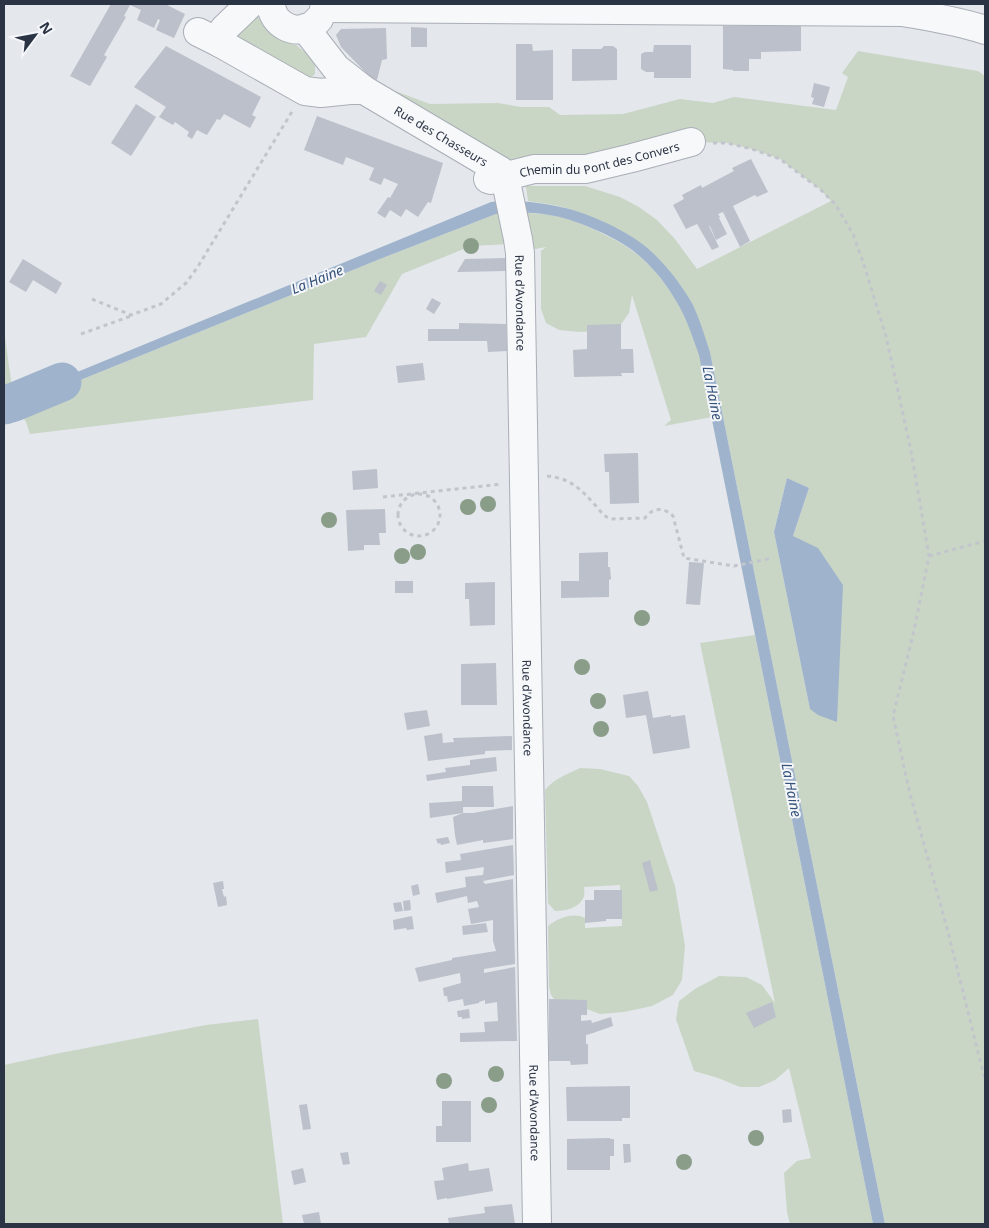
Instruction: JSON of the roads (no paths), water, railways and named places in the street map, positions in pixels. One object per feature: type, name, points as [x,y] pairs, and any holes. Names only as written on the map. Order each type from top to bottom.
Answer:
[{"type":"street","points":[[250,4],[224,29],[209,37],[305,91],[321,93],[353,90]]},
{"type":"street","points":[[271,4],[274,17],[280,24],[296,30],[313,25],[320,18],[324,6],[659,11],[903,12],[943,18],[985,30]]},
{"type":"street","name":"Rue des Chasseurs","points":[[305,28],[353,90],[501,171],[507,184]]},
{"type":"street","name":"Chemin du Pont des Convers","points":[[507,184],[534,169],[586,169],[691,142]]},
{"type":"street","name":"Rue d'Avondance","points":[[507,184],[520,253],[537,1224]]},
{"type":"water","points":[[491,202],[532,202],[563,207],[607,223],[630,236],[649,249],[668,269],[687,295],[698,317],[710,352],[885,1224],[873,1224],[699,355],[688,325],[677,303],[660,277],[644,260],[614,239],[592,228],[569,220],[536,213],[496,214],[16,406],[14,398]]},
{"type":"water","points":[[787,478],[809,488],[793,536],[818,548],[843,585],[837,722],[818,715],[810,709],[774,532]]},
{"type":"waterway","name":"La Haine","points":[[4,405],[62,382]]}]
